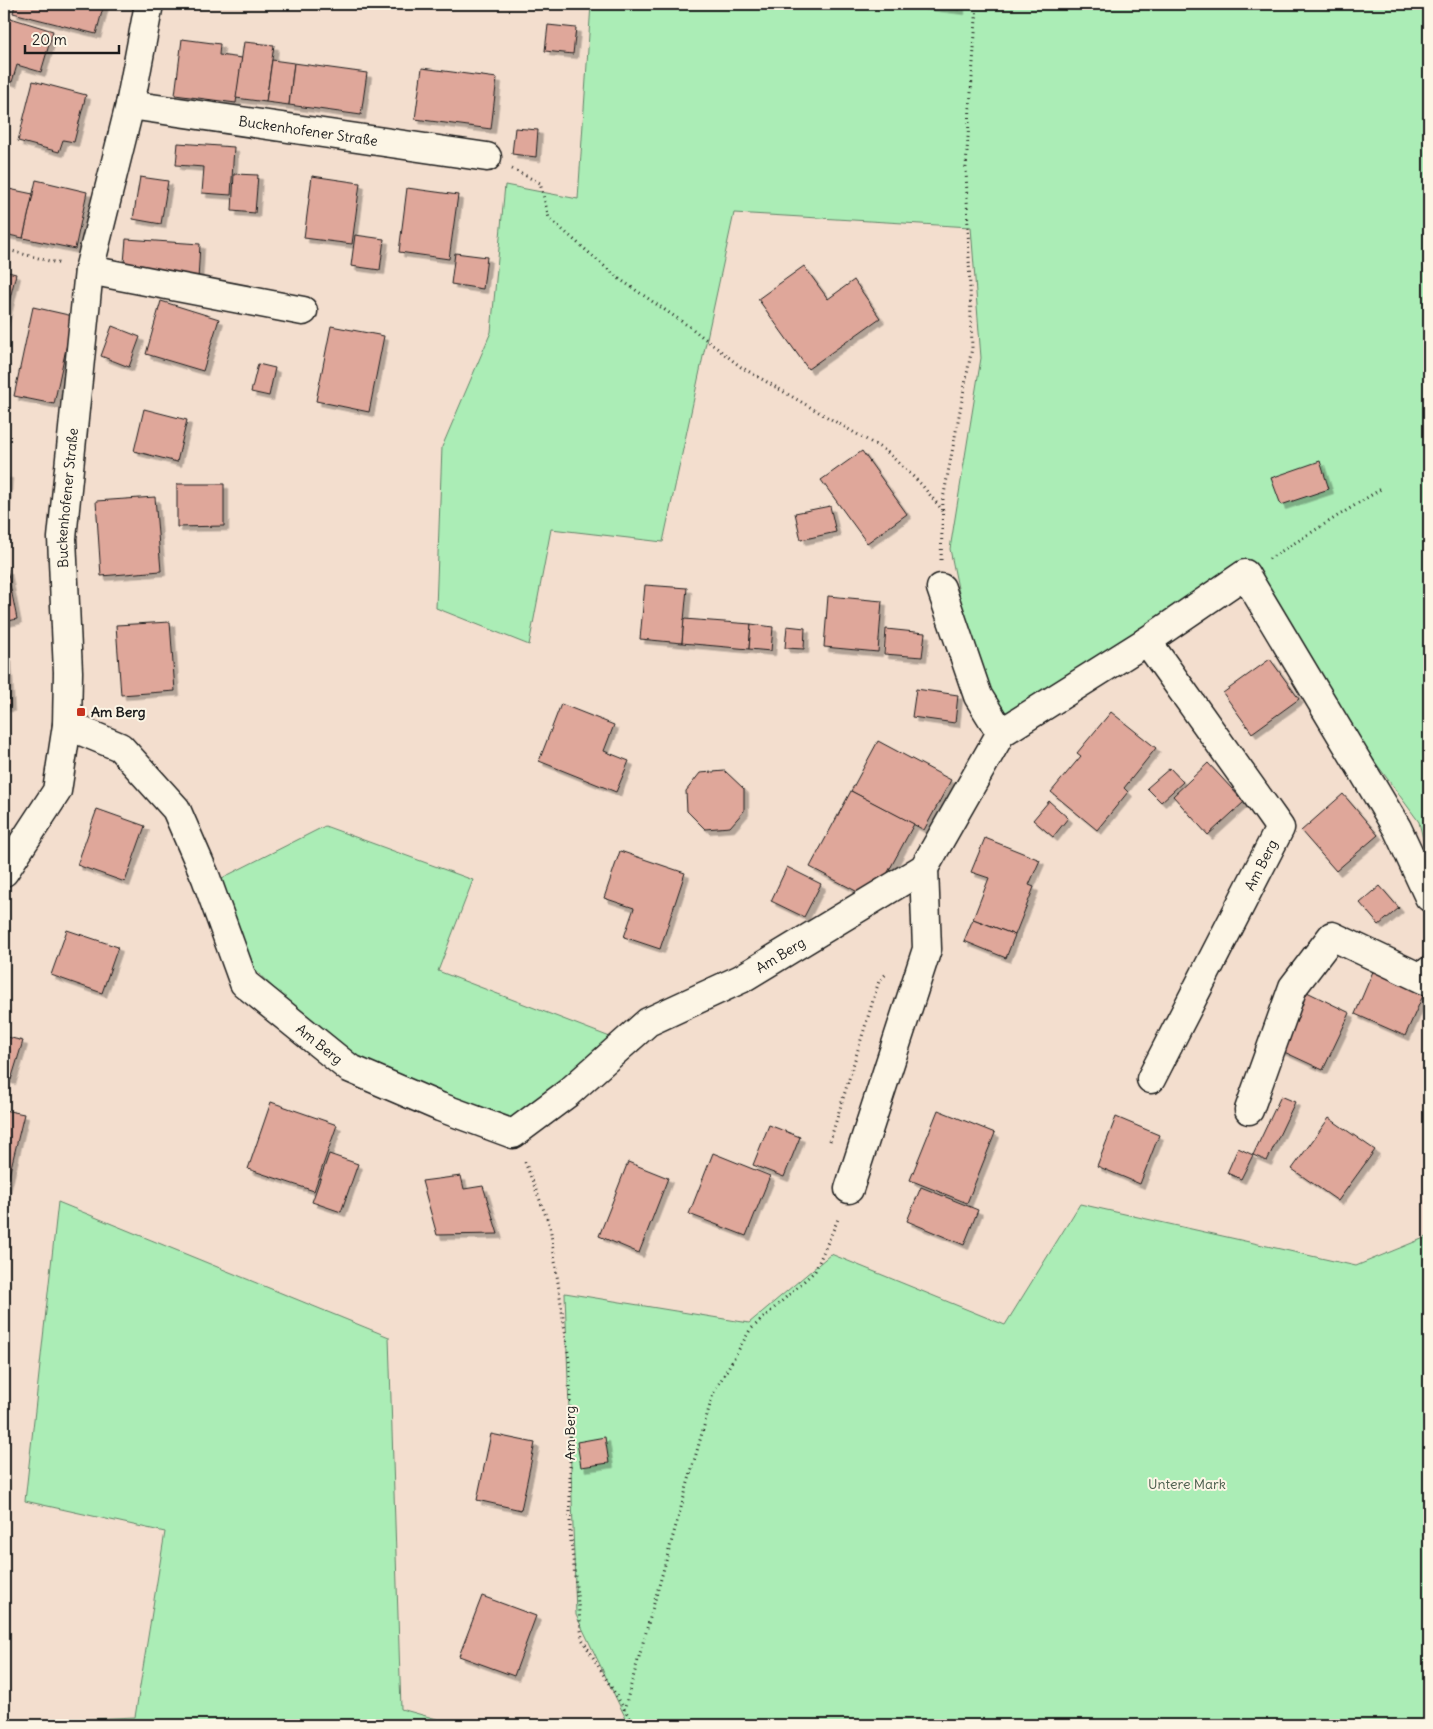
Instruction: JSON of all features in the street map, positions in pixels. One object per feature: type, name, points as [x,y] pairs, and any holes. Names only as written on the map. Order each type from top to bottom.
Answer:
[{"type":"street","name":"Buckenhofener Straße","points":[[4,872],[57,791],[67,725],[68,672],[62,538],[89,270],[130,105],[149,4]]},
{"type":"street","name":"Buckenhofener Straße","points":[[130,105],[487,157]]},
{"type":"street","points":[[89,270],[303,311]]},
{"type":"street","points":[[1245,574],[1397,828],[1429,897]]},
{"type":"street","name":"Am Berg","points":[[67,725],[120,746],[176,809],[206,878],[244,983],[349,1068],[440,1107],[513,1134],[568,1093],[648,1022],[741,979],[924,868],[1001,732],[1147,641],[1245,574]]},
{"type":"street","points":[[940,588],[978,696],[1001,732]]},
{"type":"street","name":"Am Berg","points":[[1147,641],[1280,828],[1150,1079]]},
{"type":"street","points":[[849,1189],[927,949],[924,868]]},
{"type":"street","points":[[1249,1110],[1293,987],[1332,936],[1426,980],[1429,971]]},
{"type":"path","points":[[940,588],[943,511],[972,348],[966,167],[977,4]]},
{"type":"path","points":[[487,157],[540,183],[550,218],[618,278],[690,327],[741,367],[886,451],[921,484],[943,511]]},
{"type":"path","points":[[4,249],[89,270]]},
{"type":"path","points":[[1245,574],[1381,490]]},
{"type":"path","name":"Am Berg","points":[[513,1134],[550,1226],[568,1357],[570,1532],[582,1639],[634,1725]]},
{"type":"path","points":[[624,1711],[713,1394],[750,1330],[815,1270],[841,1214],[849,1189]]},
{"type":"green space","points":[[591,4],[1429,4],[1429,865],[1419,822],[1247,587],[1009,719],[978,686],[950,549],[981,358],[971,227],[734,213],[663,542],[551,529],[529,645],[436,608],[442,447],[491,332],[505,185],[578,199]]},
{"type":"green space","points":[[325,826],[473,880],[438,971],[610,1037],[526,1127],[352,1064],[254,969],[220,879]]},
{"type":"green space","points":[[58,1202],[389,1337],[401,1709],[458,1725],[4,1725],[4,1723],[135,1717],[165,1532],[25,1501]]},
{"type":"green space","name":"Untere Mark","points":[[1080,1204],[1356,1266],[1429,1236],[1429,1725],[629,1725],[576,1615],[565,1293],[749,1323],[831,1254],[1005,1325]]},
{"type":"building","points":[[15,4],[104,4],[96,34],[13,13]]},
{"type":"building","points":[[960,4],[960,10],[920,5]]},
{"type":"building","points":[[4,16],[53,31],[41,72],[17,65],[12,82],[4,79]]},
{"type":"building","points":[[548,25],[576,28],[573,54],[545,51]]},
{"type":"building","points":[[182,39],[220,44],[219,55],[242,58],[236,103],[175,95]]},
{"type":"building","points":[[244,42],[274,45],[266,102],[236,98]]},
{"type":"building","points":[[272,60],[294,63],[289,105],[266,102]]},
{"type":"building","points":[[294,63],[367,73],[361,115],[289,105]]},
{"type":"building","points":[[422,68],[497,78],[491,129],[415,119]]},
{"type":"building","points":[[33,81],[86,95],[74,142],[63,140],[59,152],[18,141]]},
{"type":"building","points":[[515,128],[538,130],[536,157],[512,154]]},
{"type":"building","points":[[178,143],[234,147],[231,195],[202,193],[204,167],[176,165]]},
{"type":"building","points":[[234,174],[258,175],[255,213],[232,211]]},
{"type":"building","points":[[312,176],[360,183],[352,244],[304,238]]},
{"type":"building","points":[[140,177],[168,181],[161,224],[133,219]]},
{"type":"building","points":[[36,180],[87,192],[75,249],[23,238]]},
{"type":"building","points":[[4,188],[33,194],[23,238],[4,234]]},
{"type":"building","points":[[407,188],[458,195],[449,259],[399,252]]},
{"type":"building","points":[[355,235],[384,239],[380,270],[351,266]]},
{"type":"building","points":[[126,239],[200,244],[198,280],[123,275]]},
{"type":"building","points":[[455,253],[487,257],[483,289],[451,284]]},
{"type":"building","points":[[804,266],[828,299],[854,280],[880,318],[808,369],[758,299]]},
{"type":"building","points":[[4,271],[16,274],[4,322]]},
{"type":"building","points":[[161,301],[219,319],[203,371],[146,354]]},
{"type":"building","points":[[33,307],[73,316],[54,404],[14,396]]},
{"type":"building","points":[[112,326],[140,337],[129,367],[101,356]]},
{"type":"building","points":[[331,326],[384,336],[369,412],[316,401]]},
{"type":"building","points":[[258,364],[275,368],[269,396],[251,392]]},
{"type":"building","points":[[144,409],[187,420],[177,462],[134,451]]},
{"type":"building","points":[[862,451],[907,514],[867,543],[821,480]]},
{"type":"building","points":[[1320,461],[1329,489],[1281,505],[1271,478]]},
{"type":"building","points":[[4,474],[8,474],[4,524]]},
{"type":"building","points":[[177,484],[224,484],[224,526],[177,527]]},
{"type":"building","points":[[155,497],[161,571],[101,576],[96,501]]},
{"type":"building","points":[[830,506],[836,532],[801,540],[795,513]]},
{"type":"building","points":[[7,569],[17,619],[4,622],[4,570]]},
{"type":"building","points":[[645,585],[687,588],[682,643],[640,639]]},
{"type":"building","points":[[828,596],[882,601],[878,652],[824,647]]},
{"type":"building","points":[[684,619],[751,624],[749,649],[682,643]]},
{"type":"building","points":[[170,622],[175,691],[121,695],[116,625]]},
{"type":"building","points":[[751,624],[773,627],[771,651],[749,649]]},
{"type":"building","points":[[787,626],[805,628],[804,649],[785,648]]},
{"type":"building","points":[[886,629],[925,633],[922,657],[884,654]]},
{"type":"building","points":[[4,656],[7,656],[10,707],[4,707]]},
{"type":"building","points":[[1270,659],[1299,699],[1252,733],[1223,693]]},
{"type":"building","points":[[916,689],[958,695],[955,723],[912,717]]},
{"type":"building","points":[[561,704],[614,725],[604,751],[629,761],[616,792],[539,761]]},
{"type":"building","points":[[1111,712],[1156,748],[1124,788],[1128,792],[1097,830],[1051,792],[1081,756],[1077,753]]},
{"type":"building","points":[[878,741],[951,780],[924,830],[851,791]]},
{"type":"building","points":[[1208,763],[1244,802],[1208,835],[1173,796]]},
{"type":"building","points":[[1170,768],[1183,782],[1161,802],[1147,788]]},
{"type":"building","points":[[725,771],[744,789],[744,811],[730,827],[705,829],[687,811],[686,791],[700,773]]},
{"type":"building","points":[[851,791],[914,824],[873,900],[810,867]]},
{"type":"building","points":[[1343,794],[1378,835],[1336,871],[1301,831]]},
{"type":"building","points":[[1049,801],[1068,818],[1053,837],[1033,820]]},
{"type":"building","points":[[97,809],[145,826],[125,882],[77,865]]},
{"type":"building","points":[[985,838],[1040,860],[1029,885],[1034,887],[1015,935],[973,919],[989,878],[971,872]]},
{"type":"building","points":[[620,851],[685,873],[660,949],[624,937],[634,908],[604,898]]},
{"type":"building","points":[[787,867],[821,884],[804,917],[771,901]]},
{"type":"building","points":[[1380,886],[1399,908],[1379,925],[1360,903]]},
{"type":"building","points":[[973,919],[1015,935],[1006,958],[964,941]]},
{"type":"building","points":[[67,930],[118,947],[102,993],[51,975]]},
{"type":"building","points":[[1374,969],[1425,991],[1405,1036],[1355,1014]]},
{"type":"building","points":[[1307,992],[1350,1013],[1323,1070],[1280,1050]]},
{"type":"building","points":[[4,1036],[23,1041],[11,1080],[4,1078]]},
{"type":"building","points":[[1281,1096],[1295,1102],[1267,1161],[1253,1155]]},
{"type":"building","points":[[271,1102],[337,1125],[314,1191],[248,1169]]},
{"type":"building","points":[[4,1110],[24,1114],[6,1188],[4,1187]]},
{"type":"building","points":[[938,1110],[995,1133],[967,1203],[910,1180]]},
{"type":"building","points":[[1116,1117],[1159,1135],[1140,1184],[1097,1166]]},
{"type":"building","points":[[1329,1118],[1375,1150],[1338,1201],[1292,1169]]},
{"type":"building","points":[[769,1125],[800,1137],[784,1177],[753,1165]]},
{"type":"building","points":[[1238,1148],[1253,1155],[1241,1179],[1227,1173]]},
{"type":"building","points":[[713,1153],[770,1176],[746,1236],[689,1214]]},
{"type":"building","points":[[329,1154],[358,1164],[341,1212],[312,1202]]},
{"type":"building","points":[[628,1162],[668,1178],[639,1253],[599,1236]]},
{"type":"building","points":[[461,1176],[464,1189],[483,1186],[498,1234],[437,1235],[422,1181]]},
{"type":"building","points":[[921,1187],[978,1210],[964,1245],[907,1221]]},
{"type":"building","points":[[491,1434],[535,1443],[521,1510],[477,1500]]},
{"type":"building","points":[[605,1437],[609,1463],[581,1467],[577,1442]]},
{"type":"building","points":[[482,1596],[536,1616],[514,1676],[459,1656]]},
{"type":"place","name":"Am Berg","points":[[81,712]]}]
